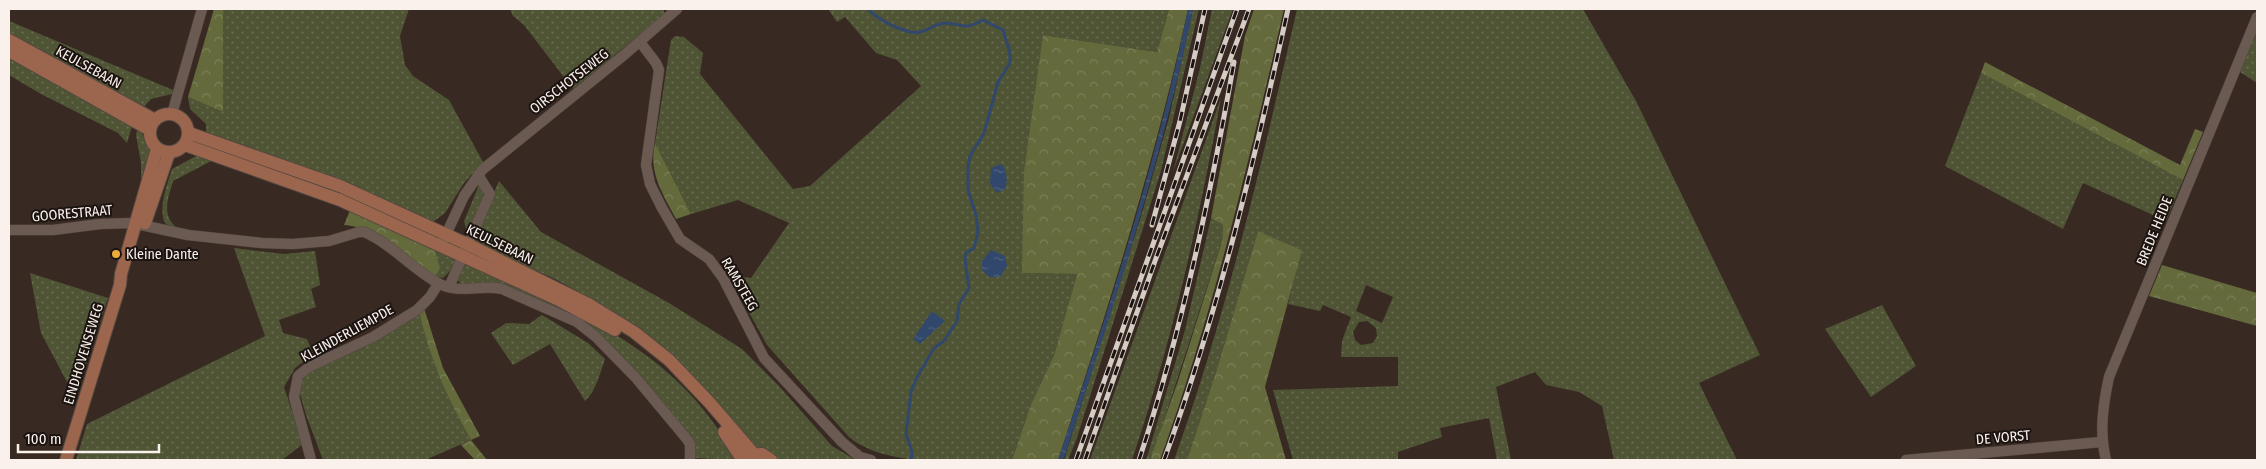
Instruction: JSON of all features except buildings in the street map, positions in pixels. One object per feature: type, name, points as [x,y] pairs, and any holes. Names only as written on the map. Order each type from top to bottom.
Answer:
[{"type":"main road","name":"KEULSEBAAN","points":[[9,40],[152,125]]},
{"type":"main road","name":"KEULSEBAAN","points":[[9,51],[152,125]]},
{"type":"main road","points":[[172,114],[185,122],[187,139],[180,150],[163,151],[151,140],[152,125],[162,115],[172,114]]},
{"type":"main road","name":"KEULSEBAAN","points":[[187,139],[443,240],[586,313],[645,350],[665,367],[703,406],[745,458]]},
{"type":"main road","name":"EINDHOVENSEWEG","points":[[66,460],[120,285],[128,276],[140,225],[163,151]]},
{"type":"main road","points":[[745,458],[762,454],[771,460]]},
{"type":"street","points":[[172,114],[202,9]]},
{"type":"street","name":"OIRSCHOTSEWEG","points":[[443,240],[464,196],[478,175],[499,154],[676,12]]},
{"type":"street","name":"BREDE HEIDE","points":[[2106,460],[2102,442],[2103,405],[2109,377],[2257,17]]},
{"type":"street","name":"RAMSTEEG","points":[[640,42],[656,62],[659,70],[646,166],[650,184],[662,208],[680,239],[709,259],[723,278],[764,358],[842,442],[860,457],[871,460]]},
{"type":"street","points":[[449,287],[490,194],[478,175]]},
{"type":"street","name":"GOORESTRAAT","points":[[9,230],[58,230],[116,222],[140,225]]},
{"type":"street","points":[[140,225],[223,239],[286,244],[329,241],[364,232],[438,284],[466,290],[491,286],[502,289],[577,322],[610,351],[656,400],[690,444],[690,460]]},
{"type":"street","name":"KLEINDERLIEMPDE","points":[[311,460],[294,397],[298,376],[309,367],[373,337],[417,310],[430,297],[438,284]]},
{"type":"street","name":"DE VORST","points":[[1906,460],[2102,442]]},
{"type":"green space","points":[[214,9],[223,9],[223,112],[188,97]]},
{"type":"green space","points":[[223,9],[409,9],[400,36],[405,65],[413,76],[449,100],[483,162],[464,183],[445,213],[433,222],[206,135],[206,124],[190,109],[188,97],[223,112]]},
{"type":"green space","points":[[510,9],[664,9],[664,15],[573,89],[524,25],[513,16]]},
{"type":"green space","points":[[828,9],[1169,9],[1157,52],[1043,35],[1023,273],[1077,274],[1054,355],[1031,404],[1012,460],[949,461],[905,458],[884,454],[865,447],[849,437],[767,345],[729,276],[751,278],[789,223],[738,200],[691,214],[655,143],[671,40],[675,36],[684,37],[703,53],[700,74],[793,189],[810,186],[921,86],[897,60],[876,53],[845,17],[837,22]]},
{"type":"green space","points":[[1169,9],[1188,9],[1161,123],[1129,236],[1058,460],[1012,460],[1031,404],[1054,355],[1077,274],[1022,273],[1024,172],[1043,35],[1157,52]]},
{"type":"green space","points":[[1193,9],[1199,9],[1161,171],[1076,441],[1068,460],[1064,460],[1142,213],[1169,118]]},
{"type":"green space","points":[[1212,9],[1233,9],[1173,172],[1200,68]]},
{"type":"green space","points":[[1254,9],[1284,9],[1229,237],[1197,349],[1160,460],[1150,460],[1178,381],[1222,241],[1223,225],[1211,218],[1245,36]]},
{"type":"green space","points":[[1297,9],[1583,9],[1636,101],[1760,355],[1699,383],[1737,460],[1614,460],[1602,406],[1579,392],[1546,385],[1535,372],[1496,387],[1511,460],[1497,460],[1489,418],[1440,428],[1442,437],[1398,452],[1398,460],[1293,460],[1273,390],[1398,386],[1398,357],[1341,357],[1342,341],[1351,317],[1323,305],[1320,311],[1288,304],[1301,250],[1258,231],[1216,372],[1187,460],[1174,460],[1211,349],[1227,293],[1257,180]],"holes":[[[1366,285],[1393,297],[1382,323],[1356,311]],[[1367,321],[1376,328],[1377,336],[1373,343],[1361,345],[1355,340],[1353,332],[1359,322]]]},
{"type":"green space","points":[[9,21],[173,90],[172,94],[151,99],[143,108],[9,38]]},
{"type":"green space","points":[[2257,30],[2257,83],[2240,72]]},
{"type":"green space","points":[[9,54],[133,123],[127,143],[118,133],[41,94],[9,75]]},
{"type":"green space","points":[[1985,62],[2180,165],[2195,129],[2203,132],[2183,180],[1981,73]]},
{"type":"green space","points":[[1981,73],[2183,180],[2166,221],[2083,183],[2063,229],[1945,166]]},
{"type":"green space","points":[[1221,98],[1184,279],[1160,370],[1132,460],[1090,460]]},
{"type":"green space","points":[[138,127],[154,154],[141,192],[141,163],[136,135]]},
{"type":"green space","points":[[655,143],[691,214],[676,219],[666,201],[655,173],[653,154]]},
{"type":"green space","points":[[198,155],[217,158],[173,181],[167,212],[172,223],[177,228],[169,226],[164,221],[162,208],[172,169]]},
{"type":"green space","points":[[499,181],[541,232],[669,303],[742,349],[778,385],[832,446],[856,460],[778,460],[763,449],[755,447],[670,363],[599,306],[563,283],[498,254],[473,240]]},
{"type":"green space","points":[[479,185],[484,196],[468,236],[464,221]]},
{"type":"green space","points":[[351,208],[433,246],[440,268],[435,277],[379,237],[367,231],[344,225]]},
{"type":"green space","points":[[1211,218],[1223,225],[1222,241],[1155,448],[1150,460],[1146,460],[1185,330]]},
{"type":"green space","points":[[1258,231],[1302,250],[1265,387],[1286,460],[1187,460],[1216,372]]},
{"type":"green space","points":[[433,246],[457,257],[450,271],[443,278],[435,277]]},
{"type":"green space","points":[[234,248],[284,254],[315,251],[320,285],[311,289],[316,307],[279,320],[283,333],[307,339],[313,354],[295,368],[284,387],[303,444],[282,460],[76,460],[87,424],[265,336]]},
{"type":"green space","points":[[463,259],[581,315],[618,336],[653,360],[685,388],[713,421],[736,460],[693,458],[693,449],[606,342],[496,283],[462,285],[457,279]]},
{"type":"green space","points":[[2162,265],[2257,293],[2257,326],[2149,296]]},
{"type":"green space","points":[[30,273],[108,298],[75,397],[41,333]]},
{"type":"green space","points":[[1882,305],[1916,366],[1871,397],[1825,329]]},
{"type":"green space","points":[[424,308],[443,368],[480,436],[471,440],[454,409],[434,362],[419,312]]},
{"type":"green space","points":[[419,312],[441,378],[454,409],[471,440],[425,460],[323,460],[306,415],[298,387],[304,378],[317,367],[364,347]]},
{"type":"green space","points":[[542,315],[588,343],[605,359],[595,387],[585,401],[550,344],[513,365],[491,333],[506,323],[529,324]]},
{"type":"green space","points":[[471,440],[487,460],[475,460],[461,445]]},
{"type":"water","points":[[1188,9],[1193,9],[1181,65],[1152,176],[1067,449],[1063,460],[1058,460],[1130,236],[1162,123]]},
{"type":"water","points":[[1002,164],[1005,170],[1006,185],[1005,189],[997,193],[990,184],[991,168]]},
{"type":"water","points":[[991,250],[1005,256],[1007,266],[1000,277],[989,277],[982,270],[982,261]]},
{"type":"water","points":[[932,311],[945,321],[920,344],[913,339]]},
{"type":"waterway","points":[[868,9],[892,25],[914,32],[920,32],[942,23],[967,26],[983,20],[1003,30],[1010,53],[1010,63],[998,82],[984,133],[970,156],[968,167],[968,190],[976,215],[978,232],[974,248],[966,253],[965,260],[969,288],[959,304],[957,321],[944,341],[934,348],[916,379],[911,392],[906,434],[912,452],[911,460]]},
{"type":"railway","points":[[1152,225],[1180,121],[1205,9]]},
{"type":"railway","points":[[1076,460],[1237,9]]},
{"type":"railway","points":[[1085,460],[1155,261],[1249,9]]},
{"type":"railway","points":[[1164,460],[1201,349],[1234,237],[1288,9]]},
{"type":"railway","points":[[1139,460],[1169,362],[1194,263],[1234,62]]},
{"type":"place","name":"Kleine Dante","points":[[116,254]]}]
